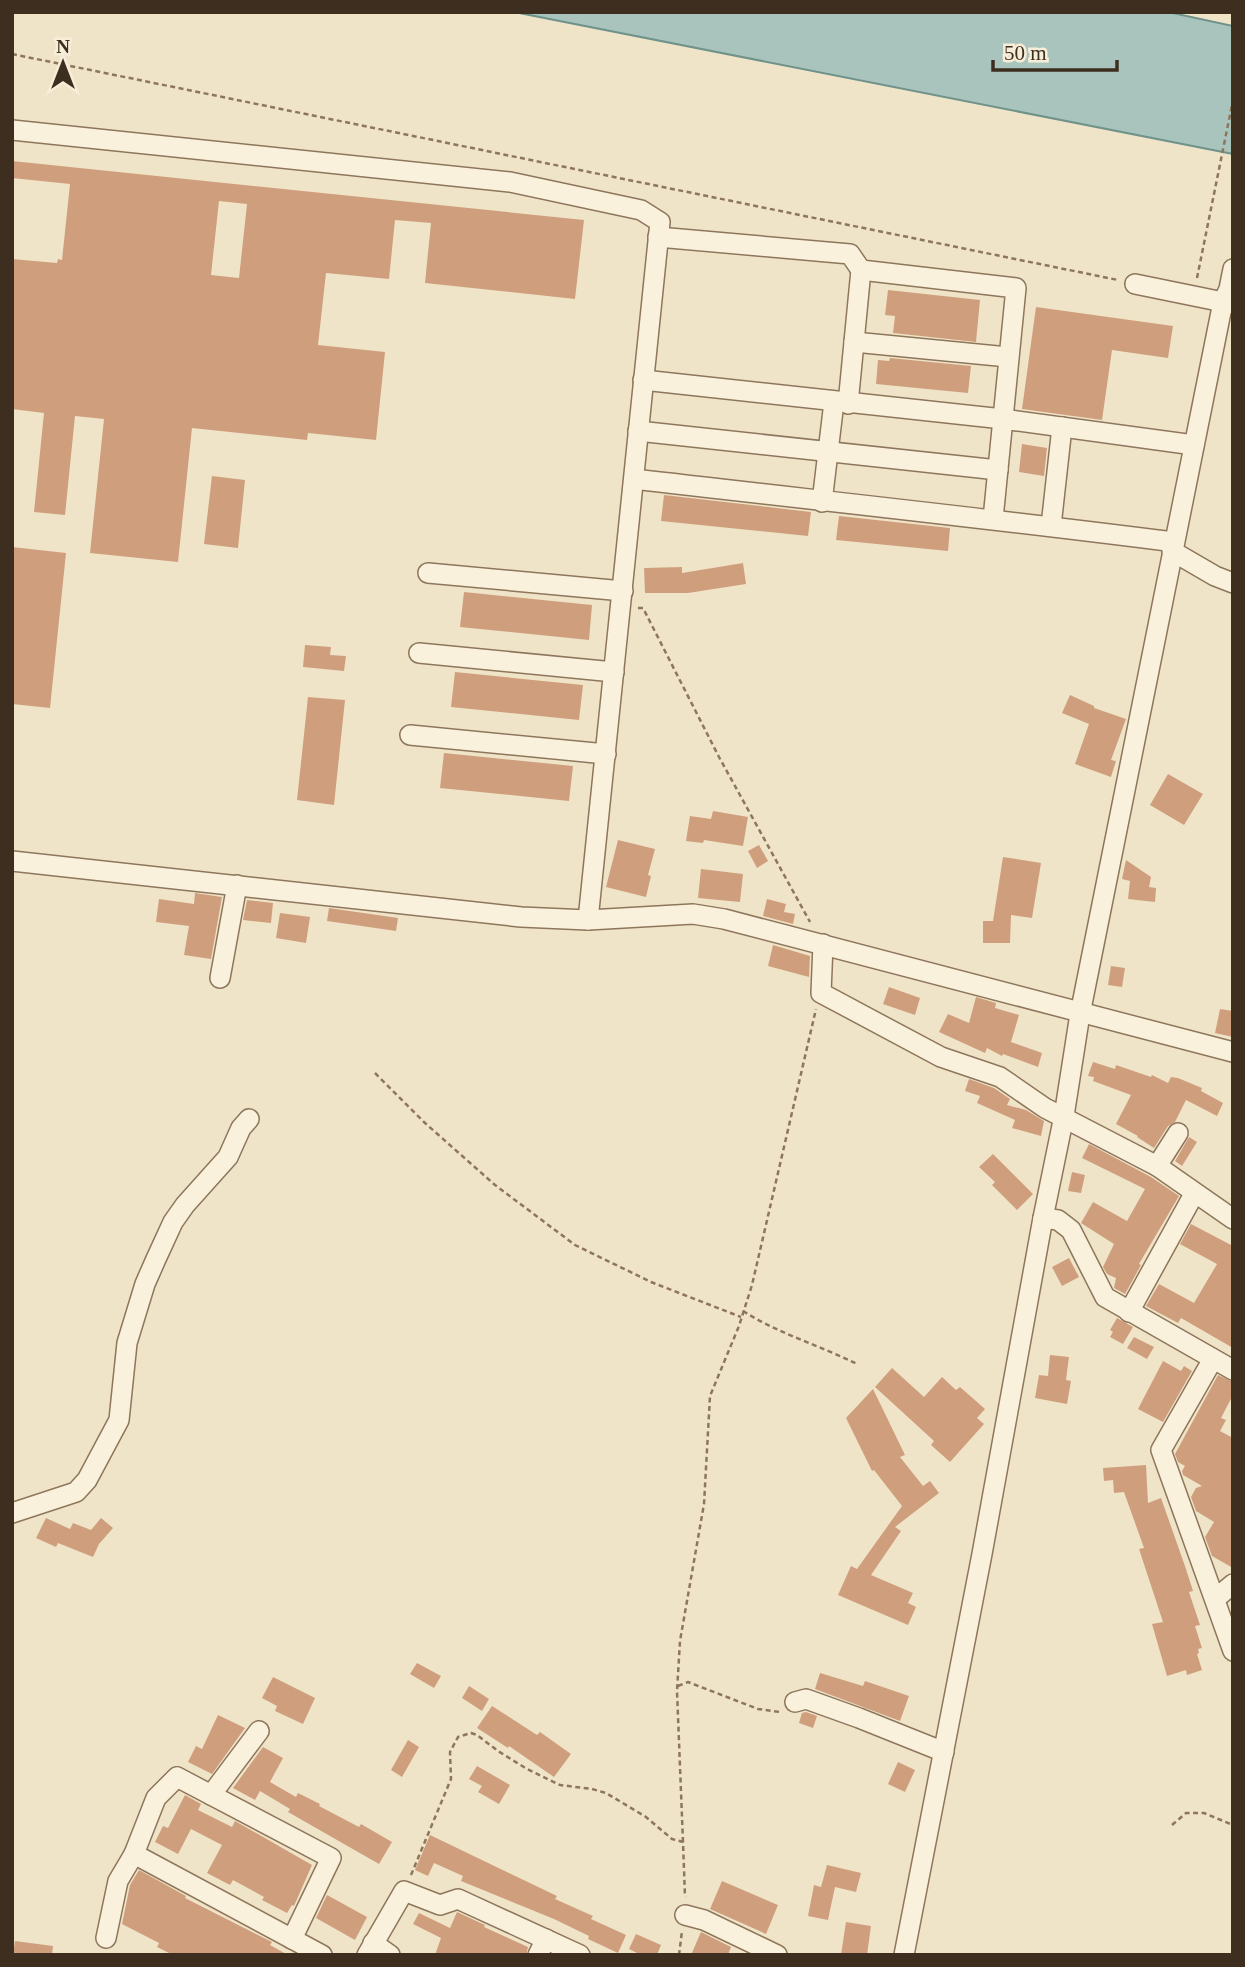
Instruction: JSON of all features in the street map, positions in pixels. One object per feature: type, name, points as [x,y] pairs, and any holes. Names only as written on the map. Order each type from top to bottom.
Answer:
[{"type":"street","points":[[12,130],[510,182],[641,210],[660,222],[588,920]]},
{"type":"street","points":[[658,237],[850,254],[861,270],[854,342],[828,453],[822,502]]},
{"type":"street","points":[[904,1955],[1064,1116],[1080,1014],[1173,547],[1233,269]]},
{"type":"street","points":[[861,270],[1016,288],[993,519]]},
{"type":"street","points":[[1135,284],[1228,298]]},
{"type":"street","points":[[854,342],[1008,357]]},
{"type":"street","points":[[643,380],[1003,419],[1194,445]]},
{"type":"street","points":[[1051,526],[1062,428]]},
{"type":"street","points":[[638,430],[998,470]]},
{"type":"street","points":[[634,479],[1051,526],[1173,547],[1214,576],[1233,583]]},
{"type":"street","points":[[428,573],[622,599]]},
{"type":"street","points":[[419,653],[614,672]]},
{"type":"street","points":[[410,735],[606,754]]},
{"type":"street","points":[[12,861],[521,917],[588,920],[693,914],[818,943],[1080,1014],[1233,1052]]},
{"type":"street","points":[[220,978],[237,886]]},
{"type":"street","points":[[818,943],[821,993],[941,1057],[1000,1077],[1045,1108],[1157,1166],[1233,1219]]},
{"type":"street","points":[[12,1513],[76,1492],[87,1480],[119,1420],[127,1343],[145,1284],[156,1259],[173,1222],[228,1157],[241,1128],[249,1119]]},
{"type":"street","points":[[1157,1166],[1178,1133]]},
{"type":"street","points":[[1129,1312],[1194,1194]]},
{"type":"street","points":[[1043,1218],[1058,1220],[1070,1230],[1105,1297],[1233,1370]]},
{"type":"street","points":[[1213,1359],[1161,1450],[1233,1651]]},
{"type":"street","points":[[1214,1599],[1233,1584]]},
{"type":"street","points":[[795,1702],[806,1699],[944,1752]]},
{"type":"street","points":[[211,1795],[259,1731]]},
{"type":"street","points":[[106,1938],[118,1881],[134,1854],[156,1798],[177,1777],[331,1858],[292,1939]]},
{"type":"street","points":[[134,1854],[322,1955]]},
{"type":"street","points":[[390,1955],[370,1949],[404,1891],[440,1905],[458,1899],[542,1947],[580,1955]]},
{"type":"street","points":[[685,1915],[725,1930],[752,1950],[778,1955]]},
{"type":"path","points":[[12,54],[1135,284]]},
{"type":"path","points":[[1196,285],[1233,100]]},
{"type":"path","points":[[622,599],[643,608],[719,757],[814,928],[818,943]]},
{"type":"path","points":[[679,1955],[685,1915],[678,1686],[680,1641],[704,1504],[710,1396],[752,1285],[821,993]]},
{"type":"path","points":[[376,1073],[425,1123],[495,1185],[575,1245],[651,1282],[741,1317]]},
{"type":"path","points":[[743,1311],[756,1320],[857,1364]]},
{"type":"path","points":[[678,1686],[688,1682],[758,1709],[782,1713],[795,1702]]},
{"type":"path","points":[[404,1891],[451,1779],[450,1752],[458,1737],[471,1733],[538,1776],[560,1785],[606,1793],[646,1817],[672,1839],[683,1842]]},
{"type":"path","points":[[1172,1825],[1186,1813],[1204,1813],[1233,1825]]},
{"type":"water","points":[[514,12],[1168,12],[1233,26],[1233,154]]},
{"type":"building","points":[[12,161],[584,220],[575,299],[425,283],[431,223],[395,220],[389,279],[326,273],[318,345],[385,352],[376,440],[308,433],[307,440],[192,428],[178,562],[90,553],[104,419],[75,416],[65,515],[34,512],[44,413],[12,409],[12,259],[57,263],[58,259],[62,260],[70,184],[12,178]],"holes":[[[219,201],[247,204],[239,278],[211,275]]]},
{"type":"building","points":[[888,290],[980,300],[976,342],[893,333],[895,316],[885,315]]},
{"type":"building","points":[[1036,307],[1173,326],[1168,358],[1112,350],[1102,420],[1022,409]]},
{"type":"building","points":[[890,358],[971,366],[968,393],[876,384],[878,360],[889,361]]},
{"type":"building","points":[[1022,444],[1047,448],[1044,476],[1019,472]]},
{"type":"building","points":[[212,476],[245,480],[238,548],[204,544]]},
{"type":"building","points":[[664,495],[811,512],[808,536],[661,521]]},
{"type":"building","points":[[839,516],[950,528],[948,551],[836,540]]},
{"type":"building","points":[[12,547],[66,553],[50,708],[12,704]]},
{"type":"building","points":[[743,563],[746,584],[688,593],[645,593],[644,568],[682,567],[682,573]]},
{"type":"building","points":[[464,592],[592,605],[589,640],[460,627]]},
{"type":"building","points":[[305,645],[331,647],[330,655],[346,656],[344,671],[303,667]]},
{"type":"building","points":[[455,672],[583,685],[579,720],[451,707]]},
{"type":"building","points":[[1070,695],[1094,708],[1126,719],[1111,760],[1116,761],[1111,777],[1075,764],[1089,724],[1062,713]]},
{"type":"building","points":[[308,697],[345,700],[334,805],[297,800]]},
{"type":"building","points":[[444,753],[573,766],[569,801],[440,788]]},
{"type":"building","points":[[1168,774],[1203,794],[1184,825],[1150,805]]},
{"type":"building","points":[[713,811],[748,817],[743,846],[704,840],[703,843],[686,841],[690,816],[711,819]]},
{"type":"building","points":[[618,840],[655,849],[646,897],[606,887]]},
{"type":"building","points":[[759,845],[768,861],[757,868],[748,851]]},
{"type":"building","points":[[1003,857],[1041,863],[1032,918],[1011,915],[1010,943],[983,943],[983,921],[993,921]]},
{"type":"building","points":[[1126,860],[1151,877],[1149,887],[1156,888],[1155,902],[1128,899],[1130,881],[1122,879]]},
{"type":"building","points":[[701,869],[743,874],[740,902],[698,898]]},
{"type":"building","points":[[195,893],[222,897],[211,959],[184,955],[189,926],[156,922],[159,899],[194,904]]},
{"type":"building","points":[[767,899],[786,904],[784,912],[795,914],[793,924],[763,916]]},
{"type":"building","points":[[247,900],[273,903],[271,923],[243,920]]},
{"type":"building","points":[[329,908],[398,918],[396,931],[327,921]]},
{"type":"building","points":[[280,913],[310,917],[306,943],[276,938]]},
{"type":"building","points":[[773,945],[810,956],[809,977],[768,966]]},
{"type":"building","points":[[1111,966],[1125,968],[1122,987],[1108,985]]},
{"type":"building","points":[[889,987],[920,998],[915,1015],[883,1004]]},
{"type":"building","points":[[976,997],[996,1003],[995,1008],[1019,1015],[1011,1042],[1042,1053],[1038,1067],[1003,1054],[1002,1056],[987,1048],[985,1053],[939,1032],[948,1014],[969,1023]]},
{"type":"building","points":[[1220,1009],[1233,1011],[1233,1037],[1215,1033]]},
{"type":"building","points":[[1093,1062],[1115,1069],[1116,1065],[1151,1077],[1152,1075],[1168,1083],[1171,1077],[1178,1078],[1202,1088],[1201,1091],[1223,1103],[1217,1116],[1186,1100],[1175,1122],[1168,1126],[1154,1148],[1116,1124],[1131,1095],[1093,1081],[1094,1077],[1088,1076]]},
{"type":"building","points":[[969,1079],[994,1088],[1010,1099],[1007,1105],[1026,1110],[1044,1121],[1041,1136],[1012,1128],[1015,1120],[977,1103],[980,1096],[965,1091]]},
{"type":"building","points":[[1189,1137],[1197,1142],[1182,1166],[1175,1161]]},
{"type":"building","points":[[1089,1144],[1151,1177],[1179,1196],[1139,1264],[1141,1265],[1125,1294],[1114,1288],[1116,1278],[1107,1274],[1103,1267],[1114,1244],[1081,1223],[1093,1202],[1127,1221],[1145,1189],[1082,1158]]},
{"type":"building","points":[[993,1154],[1033,1194],[1017,1210],[992,1185],[995,1182],[979,1167]]},
{"type":"building","points":[[1072,1172],[1085,1175],[1081,1193],[1068,1191]]},
{"type":"building","points":[[1191,1224],[1233,1246],[1233,1348],[1181,1318],[1178,1323],[1146,1306],[1159,1284],[1194,1303],[1217,1264],[1180,1244]]},
{"type":"building","points":[[1069,1258],[1079,1277],[1062,1286],[1052,1267]]},
{"type":"building","points":[[1117,1318],[1133,1327],[1123,1344],[1110,1337],[1113,1332],[1110,1330]]},
{"type":"building","points":[[1134,1337],[1154,1347],[1147,1359],[1127,1348]]},
{"type":"building","points":[[1050,1355],[1069,1357],[1066,1380],[1071,1381],[1067,1404],[1035,1398],[1039,1375],[1048,1376]]},
{"type":"building","points":[[1163,1361],[1181,1371],[1184,1366],[1192,1371],[1163,1422],[1138,1409]]},
{"type":"building","points":[[892,1368],[924,1397],[942,1377],[956,1390],[960,1387],[985,1409],[977,1418],[984,1424],[950,1462],[931,1445],[934,1441],[875,1387]]},
{"type":"building","points":[[1218,1375],[1233,1382],[1233,1395],[1221,1418],[1226,1420],[1220,1431],[1233,1438],[1233,1568],[1212,1556],[1205,1537],[1214,1522],[1196,1511],[1191,1497],[1196,1488],[1202,1486],[1183,1475],[1185,1466],[1178,1462],[1175,1454]]},
{"type":"building","points":[[873,1389],[905,1455],[900,1457],[923,1486],[930,1481],[939,1493],[895,1527],[901,1531],[871,1575],[913,1593],[908,1603],[916,1607],[908,1625],[838,1595],[851,1566],[857,1569],[902,1506],[874,1470],[872,1471],[846,1418]]},
{"type":"building","points":[[1146,1465],[1148,1503],[1161,1498],[1193,1591],[1189,1592],[1200,1625],[1195,1626],[1202,1648],[1198,1649],[1197,1654],[1202,1670],[1187,1675],[1186,1670],[1167,1676],[1152,1624],[1163,1622],[1139,1549],[1144,1548],[1124,1492],[1114,1493],[1113,1480],[1104,1481],[1103,1468]]},
{"type":"building","points":[[46,1518],[70,1529],[73,1523],[91,1530],[101,1518],[113,1528],[99,1544],[93,1557],[58,1543],[56,1547],[36,1538]]},
{"type":"building","points":[[417,1663],[441,1676],[434,1688],[410,1674]]},
{"type":"building","points":[[820,1673],[863,1686],[865,1681],[909,1696],[900,1721],[815,1689]]},
{"type":"building","points":[[273,1677],[315,1698],[303,1724],[275,1711],[277,1706],[262,1698]]},
{"type":"building","points":[[469,1686],[489,1699],[482,1711],[462,1698]]},
{"type":"building","points":[[492,1706],[537,1735],[540,1732],[571,1754],[554,1777],[477,1728]]},
{"type":"building","points":[[802,1713],[817,1716],[813,1728],[799,1723]]},
{"type":"building","points":[[218,1715],[245,1728],[212,1774],[188,1762],[196,1746],[202,1749]]},
{"type":"building","points":[[408,1740],[419,1747],[402,1777],[391,1770]]},
{"type":"building","points":[[263,1747],[283,1758],[270,1782],[296,1797],[298,1793],[392,1842],[379,1864],[288,1812],[290,1809],[260,1791],[255,1800],[233,1788]]},
{"type":"building","points":[[898,1762],[915,1770],[905,1792],[888,1784]]},
{"type":"building","points":[[477,1766],[510,1785],[499,1804],[478,1792],[482,1786],[469,1779]]},
{"type":"building","points":[[185,1795],[201,1804],[198,1810],[232,1827],[235,1821],[312,1865],[294,1906],[292,1905],[287,1913],[233,1880],[230,1885],[207,1873],[222,1845],[191,1829],[178,1854],[155,1842],[163,1826],[168,1828]]},
{"type":"building","points":[[430,1835],[557,1896],[555,1899],[626,1935],[618,1953],[554,1919],[461,1881],[463,1876],[434,1863],[428,1876],[415,1870]]},
{"type":"building","points":[[827,1865],[861,1873],[856,1892],[835,1887],[828,1920],[808,1916],[814,1885],[821,1887]]},
{"type":"building","points":[[139,1870],[186,1896],[185,1898],[272,1942],[270,1945],[288,1955],[173,1955],[157,1947],[159,1943],[122,1924],[130,1885]]},
{"type":"building","points":[[722,1881],[778,1905],[766,1934],[710,1909]]},
{"type":"building","points":[[327,1895],[367,1917],[355,1940],[316,1918]]},
{"type":"building","points":[[457,1912],[528,1947],[526,1955],[435,1955],[441,1938],[413,1924],[419,1913],[450,1928]]},
{"type":"building","points":[[846,1922],[871,1926],[867,1955],[841,1955]]},
{"type":"building","points":[[701,1932],[731,1947],[728,1955],[691,1955]]},
{"type":"building","points":[[636,1934],[661,1945],[657,1955],[641,1955],[629,1949]]},
{"type":"building","points":[[15,1941],[53,1946],[52,1955],[13,1955]]}]
